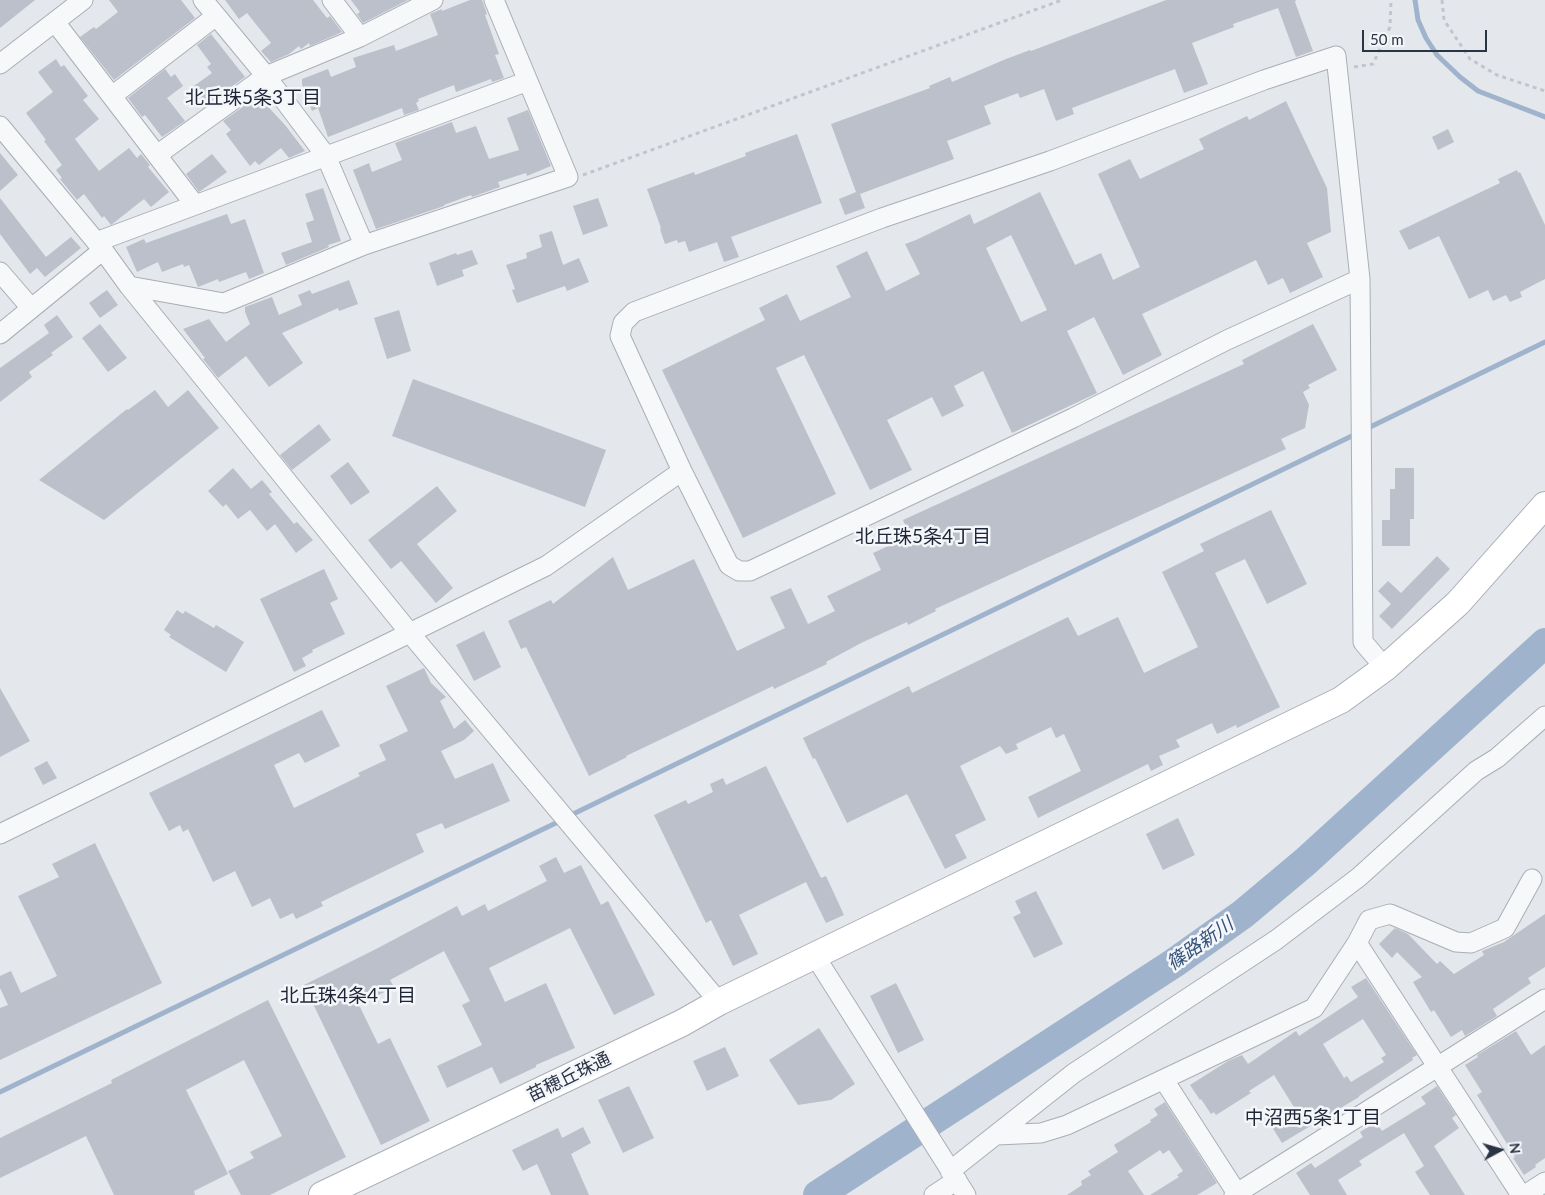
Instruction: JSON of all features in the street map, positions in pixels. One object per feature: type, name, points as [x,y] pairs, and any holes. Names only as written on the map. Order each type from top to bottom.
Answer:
[{"type":"street","points":[[0,64],[60,11],[83,0]]},
{"type":"street","points":[[203,0],[266,76],[326,156],[364,245]]},
{"type":"street","points":[[332,0],[360,36]]},
{"type":"street","points":[[129,286],[224,303],[364,245],[568,177],[494,0]]},
{"type":"street","points":[[157,156],[266,76],[360,36],[430,1]]},
{"type":"street","points":[[60,11],[112,96],[195,205]]},
{"type":"street","points":[[112,96],[216,16]]},
{"type":"street","points":[[1360,279],[1227,340],[1073,418],[750,571],[739,571],[730,565],[682,471],[620,336],[623,322],[634,312],[882,218],[1050,161],[1264,80],[1336,56],[1360,279],[1363,642],[1386,668]]},
{"type":"street","points":[[0,334],[100,246],[195,205],[528,81]]},
{"type":"street","points":[[0,126],[100,246],[129,286],[409,632],[719,1002]]},
{"type":"street","points":[[0,272],[31,308]]},
{"type":"street","points":[[0,834],[546,566],[682,471]]},
{"type":"street","name":"苗穂丘珠通","points":[[322,1195],[682,1023],[719,1002],[1341,700],[1386,668],[1458,603],[1545,506]]},
{"type":"street","points":[[934,1195],[997,1135],[1074,1073],[1276,940],[1359,877],[1476,771],[1496,758],[1545,716]]},
{"type":"street","points":[[997,1135],[1041,1133],[1067,1125],[1314,1008],[1357,943],[1369,920],[1390,914],[1456,942],[1472,943],[1506,928],[1532,879]]},
{"type":"street","points":[[1357,943],[1523,1195],[1545,1182]]},
{"type":"street","points":[[815,956],[954,1176]]},
{"type":"street","points":[[1164,1080],[1236,1194],[1545,999]]},
{"type":"path","points":[[568,177],[581,176],[1062,0]]},
{"type":"path","points":[[1338,68],[1373,64],[1390,27],[1391,0]]},
{"type":"path","points":[[1442,0],[1444,20],[1470,59],[1497,75],[1545,91]]},
{"type":"building","points":[[0,0],[35,0],[0,28]]},
{"type":"building","points":[[109,0],[181,0],[195,18],[114,80],[80,37],[94,27],[96,29],[118,12]]},
{"type":"building","points":[[225,0],[313,0],[327,18],[330,16],[342,32],[310,46],[309,43],[301,49],[299,46],[289,54],[271,62],[261,51],[271,43],[247,13],[239,19]]},
{"type":"building","points":[[351,0],[408,0],[363,23],[357,14],[360,12]]},
{"type":"building","points":[[470,0],[482,0],[487,14],[485,15],[499,54],[495,55],[504,78],[492,82],[491,79],[456,92],[454,85],[418,99],[419,101],[416,103],[419,110],[404,115],[402,108],[328,137],[318,108],[312,111],[302,79],[328,69],[331,77],[356,67],[353,58],[394,45],[396,51],[438,35],[430,14]]},
{"type":"building","points":[[1166,0],[1296,0],[1295,2],[1313,51],[1296,57],[1278,8],[1233,24],[1234,27],[1192,43],[1208,84],[1184,93],[1175,69],[1072,108],[1074,114],[1056,121],[1044,89],[1020,98],[1018,93],[984,106],[991,124],[947,141],[954,159],[860,194],[865,208],[845,215],[839,199],[856,192],[831,124],[930,88],[929,86],[950,77],[952,82],[1006,59]]},
{"type":"building","points":[[211,34],[245,77],[205,106],[191,88],[212,73],[207,67],[211,64],[197,45]]},
{"type":"building","points":[[56,59],[61,67],[64,65],[88,96],[83,100],[99,119],[75,139],[99,171],[129,148],[137,158],[141,154],[150,165],[148,167],[169,192],[151,207],[144,199],[111,225],[104,216],[102,218],[84,194],[77,200],[60,179],[62,178],[56,170],[62,165],[26,113],[53,92],[38,72]]},
{"type":"building","points":[[165,69],[171,77],[175,74],[183,86],[167,98],[185,121],[162,137],[145,115],[142,117],[128,98]]},
{"type":"building","points":[[258,96],[285,125],[305,151],[289,158],[281,148],[259,165],[255,161],[250,166],[226,134],[231,130],[223,121]]},
{"type":"building","points":[[1286,101],[1327,188],[1331,232],[1307,243],[1323,277],[1290,293],[1283,278],[1268,285],[1256,260],[1142,314],[1162,355],[1123,375],[1094,317],[1067,331],[1097,393],[1012,433],[983,371],[954,386],[964,406],[942,417],[932,397],[887,420],[912,470],[870,490],[804,355],[776,368],[836,494],[743,538],[662,370],[765,320],[759,308],[787,294],[800,321],[851,297],[836,266],[867,251],[886,291],[920,274],[905,244],[970,214],[974,224],[1040,192],[1075,265],[1101,253],[1113,280],[1140,267],[1098,174],[1130,159],[1140,179],[1204,149],[1199,139],[1247,116],[1249,120]],"holes":[[[1011,235],[1047,310],[1021,322],[986,248]]]},
{"type":"building","points":[[528,110],[551,166],[527,176],[526,173],[498,182],[500,187],[472,197],[471,195],[376,229],[353,170],[369,163],[372,172],[402,160],[395,143],[452,122],[456,133],[476,126],[489,159],[519,150],[507,118]]},
{"type":"building","points":[[1448,129],[1454,142],[1438,150],[1432,137]]},
{"type":"building","points":[[797,134],[822,203],[731,237],[739,257],[724,262],[717,242],[689,252],[685,241],[678,243],[677,240],[665,244],[647,189],[694,172],[695,175],[746,156],[745,153]]},
{"type":"building","points":[[0,153],[18,175],[0,191]]},
{"type":"building","points":[[212,154],[227,172],[199,192],[186,174]]},
{"type":"building","points":[[1517,170],[1518,173],[1520,172],[1545,225],[1545,279],[1520,292],[1522,297],[1510,302],[1506,295],[1493,301],[1488,290],[1469,299],[1439,236],[1409,250],[1399,231],[1500,183],[1498,179]]},
{"type":"building","points":[[323,188],[341,241],[328,245],[329,247],[286,265],[281,253],[312,242],[306,223],[314,220],[305,194]]},
{"type":"building","points":[[0,198],[46,257],[71,237],[81,248],[45,277],[37,268],[30,274],[0,234]]},
{"type":"building","points":[[598,198],[608,226],[583,235],[573,206]]},
{"type":"building","points":[[227,214],[231,224],[245,219],[264,273],[249,279],[246,272],[219,282],[218,279],[198,287],[189,265],[184,267],[183,264],[162,272],[158,262],[137,272],[126,247],[144,239],[146,243]]},
{"type":"building","points":[[552,231],[563,265],[579,258],[589,282],[567,291],[565,286],[517,303],[512,290],[515,289],[506,265],[527,258],[526,253],[542,247],[539,235]]},
{"type":"building","points":[[472,250],[478,264],[462,270],[464,276],[437,286],[429,263],[456,253],[457,255]]},
{"type":"building","points":[[349,280],[358,304],[339,311],[338,308],[282,333],[303,363],[269,387],[246,356],[218,378],[183,329],[209,319],[226,342],[250,324],[245,307],[272,297],[279,315],[302,305],[298,295],[310,290],[312,294]]},
{"type":"building","points":[[107,290],[118,305],[100,318],[89,303]]},
{"type":"building","points":[[399,310],[411,351],[387,359],[374,318]]},
{"type":"building","points":[[57,315],[73,337],[51,353],[53,355],[29,372],[32,377],[0,402],[0,368],[49,333],[44,325]]},
{"type":"building","points":[[100,324],[127,358],[108,372],[82,338]]},
{"type":"building","points":[[1313,324],[1337,370],[1308,385],[1310,388],[1303,392],[1309,405],[1305,428],[1281,439],[1286,449],[935,609],[936,611],[908,625],[907,622],[861,643],[826,662],[827,664],[774,689],[773,686],[626,756],[589,776],[526,647],[521,649],[508,621],[551,600],[553,604],[613,557],[628,590],[694,559],[737,651],[785,628],[770,597],[791,588],[808,624],[835,611],[827,596],[881,570],[873,553],[910,536],[903,520],[1244,364],[1242,360]]},
{"type":"building","points":[[413,379],[606,450],[585,507],[392,436]]},
{"type":"building","points":[[155,390],[168,407],[188,390],[219,428],[104,520],[39,480],[127,409]]},
{"type":"building","points":[[319,424],[331,440],[292,470],[280,455]]},
{"type":"building","points":[[348,462],[370,492],[351,505],[330,476]]},
{"type":"building","points":[[233,468],[251,489],[262,480],[272,492],[269,494],[294,524],[297,522],[313,540],[296,553],[275,524],[267,531],[250,510],[238,519],[226,504],[223,507],[208,491]]},
{"type":"building","points":[[1395,468],[1414,468],[1414,519],[1410,519],[1410,546],[1382,546],[1382,520],[1390,520],[1390,489],[1395,489]]},
{"type":"building","points":[[437,486],[457,511],[417,544],[453,588],[436,603],[401,561],[391,569],[368,540]]},
{"type":"building","points":[[1271,510],[1307,584],[1267,604],[1245,559],[1215,573],[1280,707],[1237,728],[1236,725],[1217,734],[1212,723],[1176,740],[1180,747],[1159,756],[1163,765],[1151,771],[1148,764],[1038,818],[1028,797],[1081,771],[1064,734],[1056,738],[1051,727],[1016,744],[1018,749],[1006,754],[1000,746],[960,766],[986,820],[955,835],[967,858],[945,869],[907,794],[847,823],[803,738],[909,686],[912,693],[1068,617],[1078,636],[1118,617],[1144,673],[1198,647],[1162,572],[1204,551],[1200,544]]},
{"type":"building","points":[[1437,556],[1450,569],[1392,629],[1379,616],[1391,604],[1378,591],[1388,581],[1401,593]]},
{"type":"building","points":[[324,569],[338,599],[330,603],[345,634],[312,650],[313,652],[302,658],[306,666],[294,672],[260,599]]},
{"type":"building","points":[[177,610],[183,614],[185,611],[214,628],[216,625],[244,642],[226,672],[169,637],[171,635],[164,630]]},
{"type":"building","points":[[484,631],[501,667],[474,681],[456,645]]},
{"type":"building","points":[[424,668],[431,683],[446,697],[440,701],[454,729],[465,720],[474,731],[464,740],[441,751],[455,779],[493,763],[510,801],[445,829],[442,823],[416,834],[424,852],[321,902],[323,906],[296,919],[293,913],[280,919],[270,898],[252,907],[235,871],[213,882],[188,829],[183,832],[180,825],[169,831],[149,793],[322,710],[340,746],[305,763],[299,753],[274,765],[294,808],[360,776],[358,773],[386,760],[379,745],[408,731],[386,686]]},
{"type":"building","points":[[0,688],[30,741],[0,757]]},
{"type":"building","points":[[47,761],[57,778],[43,785],[34,768]]},
{"type":"building","points":[[766,766],[821,878],[826,876],[844,915],[826,923],[806,882],[739,915],[758,954],[733,966],[711,920],[706,923],[654,815],[686,800],[688,804],[713,792],[710,784],[723,778],[726,785]]},
{"type":"building","points":[[1178,818],[1195,855],[1163,870],[1146,834]]},
{"type":"building","points":[[95,843],[162,983],[0,1060],[0,1008],[8,1005],[0,988],[0,976],[11,971],[21,993],[57,976],[18,896],[59,877],[52,864]]},
{"type":"building","points":[[556,857],[564,873],[581,865],[601,905],[608,901],[655,995],[614,1015],[570,928],[489,968],[505,1002],[546,983],[575,1048],[536,1065],[536,1067],[500,1084],[492,1067],[447,1088],[437,1066],[482,1045],[462,1005],[470,1001],[444,951],[390,980],[394,987],[359,1005],[378,1044],[390,1038],[430,1121],[381,1145],[304,985],[457,906],[462,916],[485,904],[488,911],[547,881],[539,866]]},
{"type":"building","points":[[1036,891],[1063,944],[1034,958],[1013,917],[1021,913],[1015,901]]},
{"type":"building","points":[[1545,914],[1545,967],[1528,978],[1531,983],[1493,1009],[1497,1016],[1465,1036],[1462,1030],[1451,1037],[1434,1010],[1431,1012],[1413,982],[1422,977],[1397,952],[1392,958],[1379,944],[1395,928],[1408,934],[1437,964],[1440,961],[1454,974],[1484,955],[1482,951],[1504,942]]},
{"type":"building","points":[[1366,978],[1417,1055],[1412,1058],[1413,1060],[1359,1097],[1282,1143],[1272,1127],[1297,1112],[1274,1075],[1249,1091],[1251,1093],[1216,1115],[1214,1112],[1211,1114],[1190,1085],[1228,1061],[1242,1055],[1248,1064],[1296,1031],[1299,1036],[1358,997],[1351,987]],"holes":[[[1363,1019],[1386,1055],[1381,1058],[1384,1062],[1351,1082],[1347,1076],[1344,1078],[1323,1044]]]},
{"type":"building","points":[[896,983],[924,1040],[898,1053],[870,996]]},
{"type":"building","points":[[268,1000],[346,1157],[270,1195],[241,1195],[228,1171],[254,1158],[250,1152],[282,1136],[244,1060],[186,1090],[228,1174],[194,1191],[195,1195],[114,1195],[86,1136],[0,1178],[0,1138],[112,1083],[111,1080]]},
{"type":"building","points":[[819,1028],[855,1084],[831,1100],[798,1105],[769,1060]]},
{"type":"building","points":[[1516,1031],[1531,1055],[1545,1045],[1545,1158],[1524,1175],[1477,1095],[1482,1092],[1465,1065],[1478,1057],[1477,1055]]},
{"type":"building","points":[[725,1047],[739,1076],[707,1091],[693,1061]]},
{"type":"building","points":[[629,1086],[654,1138],[623,1153],[598,1100]]},
{"type":"building","points":[[1437,1086],[1456,1115],[1452,1118],[1459,1128],[1434,1146],[1465,1195],[1430,1195],[1415,1172],[1424,1166],[1404,1133],[1359,1161],[1362,1165],[1338,1180],[1347,1195],[1310,1195],[1296,1173],[1311,1163],[1315,1168],[1363,1137],[1360,1132],[1376,1122],[1382,1131],[1426,1104],[1421,1097]]},
{"type":"building","points":[[1165,1102],[1217,1183],[1197,1195],[1150,1195],[1179,1177],[1177,1175],[1183,1171],[1169,1150],[1163,1154],[1160,1150],[1128,1171],[1144,1195],[1067,1195],[1082,1185],[1081,1181],[1091,1175],[1088,1171],[1118,1152],[1114,1145],[1151,1122],[1150,1120],[1158,1115],[1154,1109]]},
{"type":"building","points":[[583,1127],[591,1143],[571,1154],[589,1195],[551,1195],[537,1164],[523,1171],[512,1150],[558,1128],[562,1138]]},
{"type":"waterway","points":[[1415,0],[1418,20],[1426,38],[1437,55],[1460,77],[1478,91],[1545,117]]},
{"type":"waterway","points":[[1366,429],[1545,342]]},
{"type":"waterway","points":[[569,816],[1358,433]]},
{"type":"waterway","name":"篠路新川","points":[[818,1195],[1174,963],[1243,914],[1305,862],[1545,643]]},
{"type":"waterway","points":[[0,1092],[562,820]]},
{"type":"district","name":"北丘珠5条3丁目","points":[[253,98]]},
{"type":"district","name":"北丘珠5条4丁目","points":[[923,537]]},
{"type":"district","name":"北丘珠4条4丁目","points":[[348,996]]},
{"type":"district","name":"中沼西5条1丁目","points":[[1313,1118]]}]
